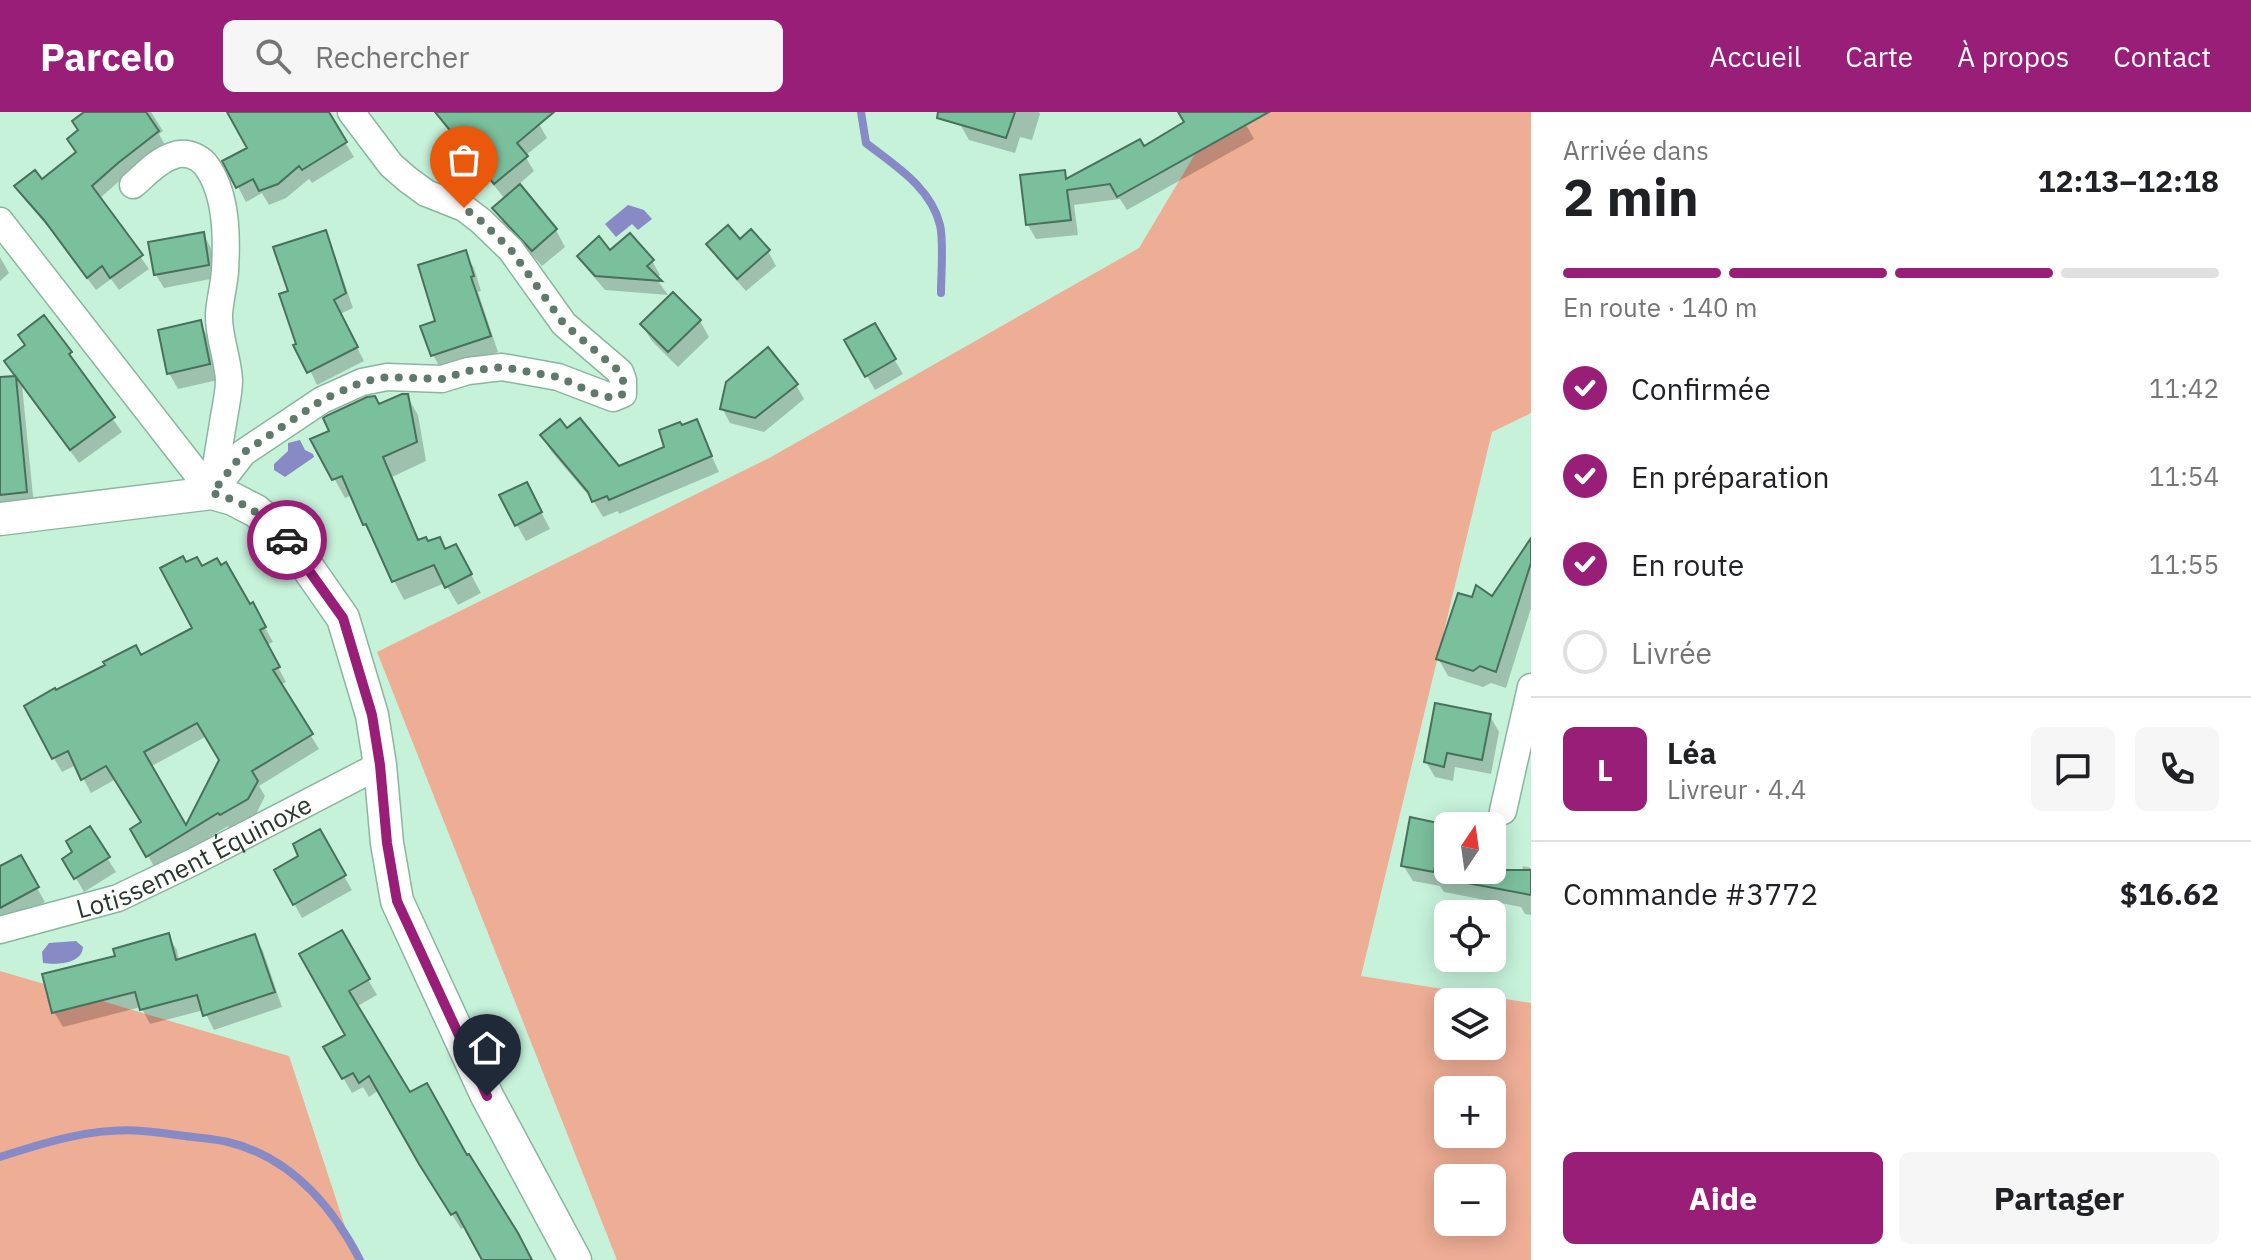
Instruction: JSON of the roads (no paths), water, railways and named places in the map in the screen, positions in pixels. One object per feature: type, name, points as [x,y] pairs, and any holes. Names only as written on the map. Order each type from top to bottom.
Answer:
[{"type":"street","points":[[212,493],[243,453],[322,400],[362,382],[387,377],[442,379],[468,371],[502,367],[558,377],[613,398],[623,394],[620,372],[564,324],[511,250],[464,208],[426,193],[399,172],[351,112]]},
{"type":"street","points":[[133,185],[168,157],[187,154],[198,157],[215,180],[224,214],[225,273],[219,325],[229,385],[212,493]]},
{"type":"street","points":[[0,221],[212,493]]},
{"type":"street","points":[[0,519],[212,493],[256,511],[279,531],[299,555],[343,618],[372,715],[397,901],[487,1096],[575,1260]]},
{"type":"street","points":[[1503,811],[1531,687]]},
{"type":"street","name":"Lotissement Équinoxe","points":[[0,930],[118,898],[380,765]]},
{"type":"water","points":[[628,205],[644,210],[652,219],[638,230],[632,224],[616,237],[605,224]]},
{"type":"water","points":[[300,440],[305,450],[314,457],[285,477],[274,470],[274,464],[288,451],[288,443]]},
{"type":"water","points":[[76,941],[83,947],[82,953],[74,960],[43,963],[42,952],[49,943]]},
{"type":"waterway","points":[[861,112],[866,143],[910,178],[929,199],[935,211],[942,240],[941,293]]},
{"type":"waterway","points":[[0,1157],[53,1141],[106,1131],[148,1131],[228,1142],[271,1159],[307,1186],[336,1221],[360,1260]]}]
